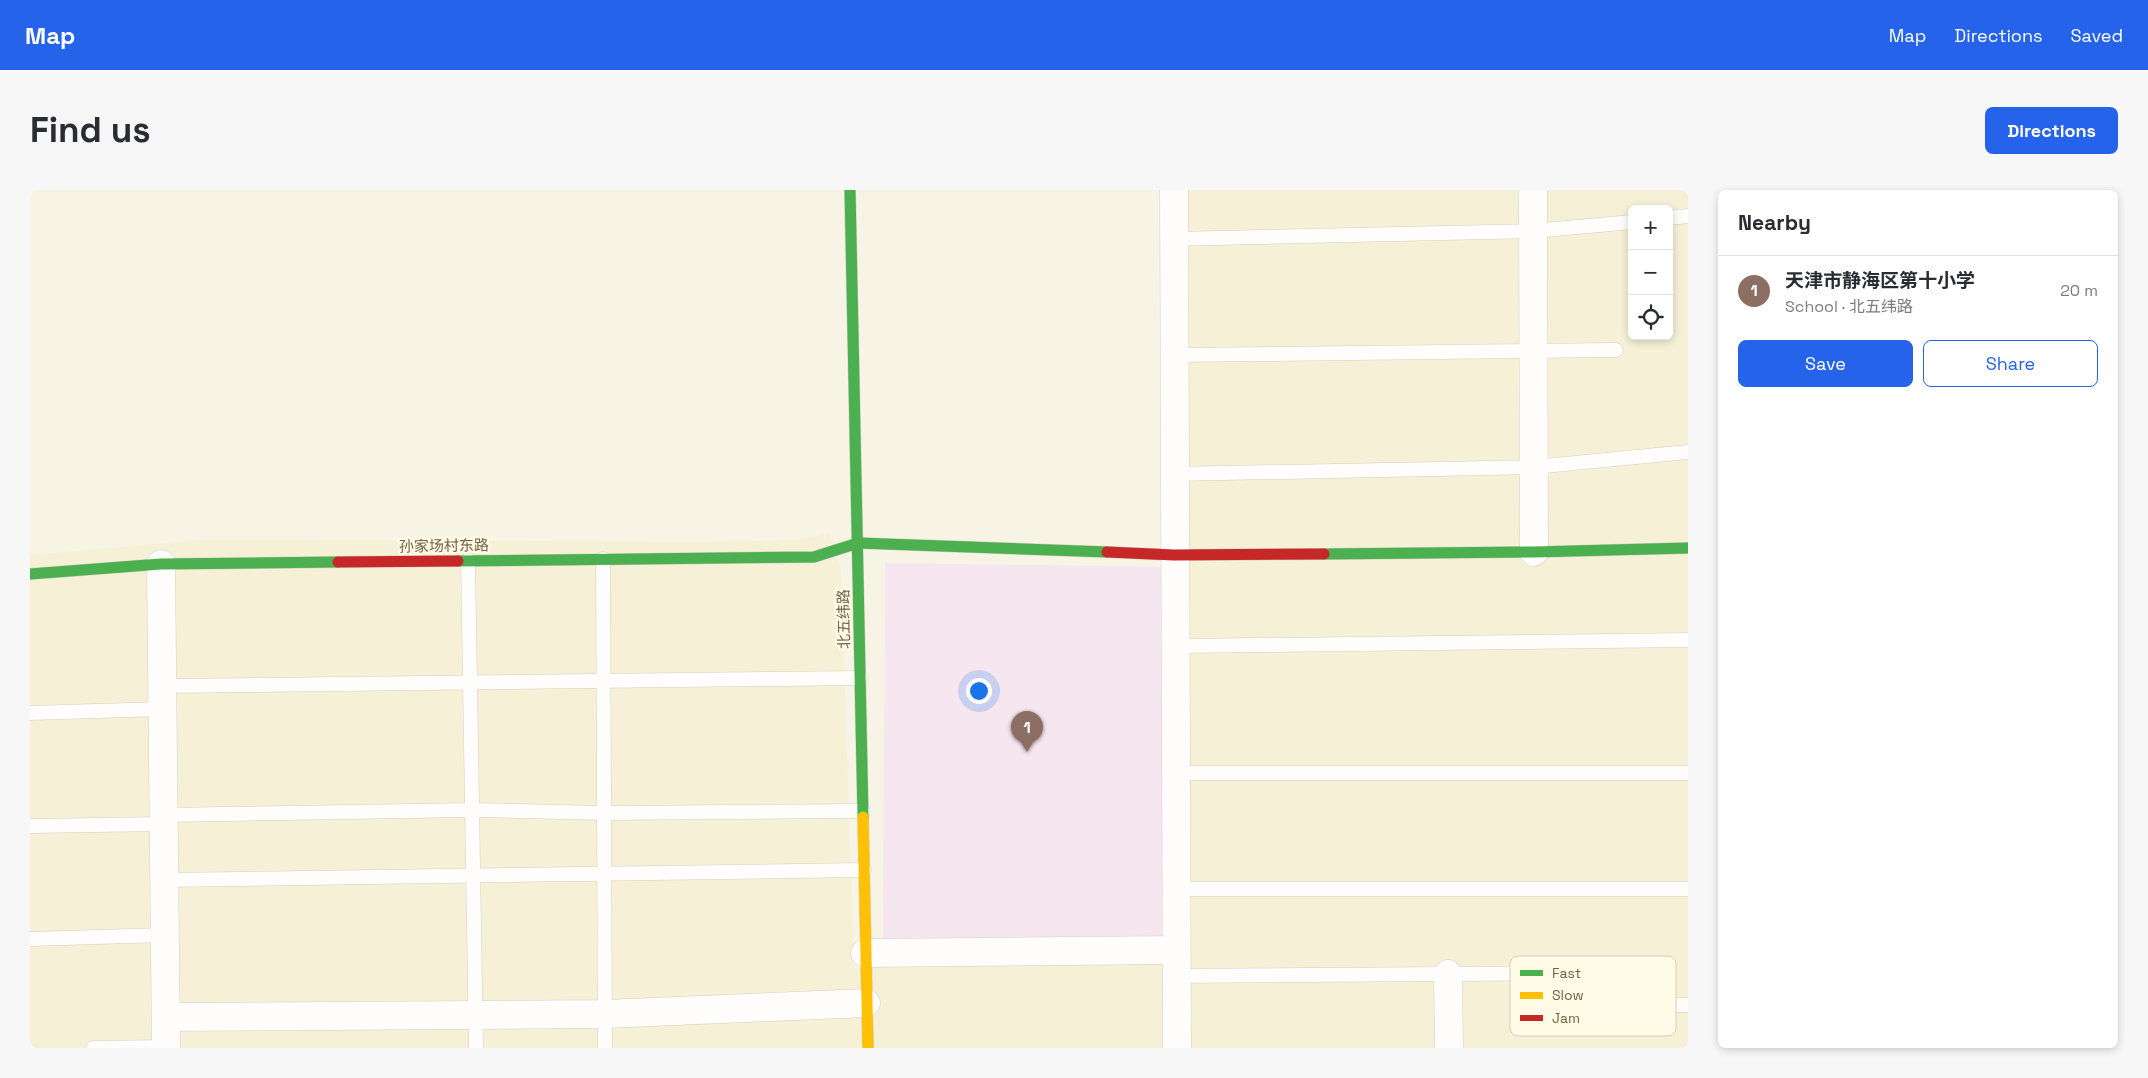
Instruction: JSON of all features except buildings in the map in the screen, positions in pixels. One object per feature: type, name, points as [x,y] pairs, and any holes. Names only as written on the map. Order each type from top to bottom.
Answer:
[{"type":"street","name":"北五纬路","points":[[850,190],[868,1048]]},
{"type":"street","points":[[1174,190],[1177,1048]]},
{"type":"street","points":[[1533,190],[1534,552]]},
{"type":"street","name":"孙家场村东路","points":[[30,574],[162,564],[814,557],[858,543],[1174,555],[1534,552],[1688,548]]},
{"type":"street","points":[[162,564],[166,1048]]},
{"type":"street","points":[[865,954],[1177,963]]},
{"type":"street","points":[[1448,974],[1449,1048]]},
{"type":"street","points":[[166,1017],[605,1014],[866,1003]]},
{"type":"lane","points":[[1673,218],[1688,216]]},
{"type":"lane","points":[[1174,239],[1533,231],[1628,222]]},
{"type":"lane","points":[[1174,354],[1616,350]]},
{"type":"lane","points":[[1174,474],[1534,467],[1688,452]]},
{"type":"lane","points":[[603,559],[605,1048]]},
{"type":"lane","points":[[468,560],[476,1048]]},
{"type":"lane","points":[[1176,646],[1688,640]]},
{"type":"lane","points":[[30,713],[163,697],[470,683],[860,678]]},
{"type":"lane","points":[[1176,773],[1688,773]]},
{"type":"lane","points":[[30,826],[472,810],[604,813],[863,811]]},
{"type":"lane","points":[[165,880],[864,870]]},
{"type":"lane","points":[[1176,889],[1688,889]]},
{"type":"lane","points":[[30,939],[165,935]]},
{"type":"lane","points":[[1177,963],[1448,974],[1510,974]]},
{"type":"lane","points":[[93,1048],[166,1048]]},
{"type":"shaded area","points":[[1160,190],[1688,190],[1688,1048],[30,1048],[30,555],[211,539],[693,542],[799,540],[829,533],[841,569],[854,967],[1167,964]]},
{"type":"shaded area","points":[[885,563],[1168,567],[1171,937],[883,941]]},
{"type":"traffic: fast","points":[[850,190],[863,817]]},
{"type":"traffic: fast","points":[[458,561],[814,557],[858,543],[1107,552]]},
{"type":"traffic: fast","points":[[1324,554],[1688,548]]},
{"type":"traffic: fast","points":[[30,574],[161,564],[338,562]]},
{"type":"traffic: slow","points":[[863,817],[868,1048]]},
{"type":"traffic: jam","points":[[1107,552],[1174,555],[1324,554]]},
{"type":"traffic: jam","points":[[338,562],[458,561]]},
{"type":"place","name":"天津市静海区第十小学","points":[[1027,752]]}]
